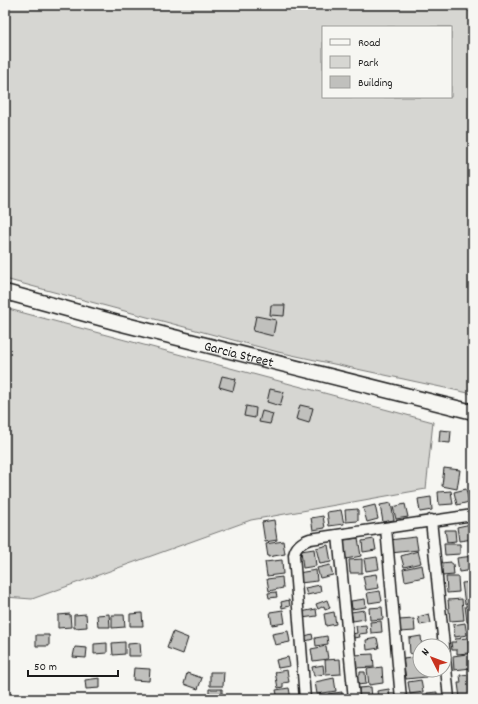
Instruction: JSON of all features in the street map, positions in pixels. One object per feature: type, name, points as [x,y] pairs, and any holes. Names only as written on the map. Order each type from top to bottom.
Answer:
[{"type":"street","name":"Garcia Street","points":[[5,292],[118,323],[473,412]]},
{"type":"street","points":[[305,699],[294,555],[296,549],[303,542],[310,539],[473,515]]},
{"type":"street","points":[[431,520],[443,638]]},
{"type":"street","points":[[386,528],[401,699]]},
{"type":"street","points":[[338,535],[354,699]]},
{"type":"street","points":[[447,678],[449,699]]},
{"type":"green space","points":[[5,5],[462,5],[473,14],[473,394],[278,352],[5,279]]},
{"type":"green space","points":[[5,308],[433,422],[426,489],[251,520],[32,599],[5,597]]},
{"type":"building","points":[[271,305],[285,305],[284,316],[270,315]]},
{"type":"building","points":[[256,316],[276,320],[273,336],[253,331]]},
{"type":"building","points":[[222,376],[236,379],[233,391],[219,387]]},
{"type":"building","points":[[270,389],[284,392],[280,406],[267,402]]},
{"type":"building","points":[[300,405],[313,408],[309,423],[296,419]]},
{"type":"building","points":[[246,406],[256,408],[255,418],[244,416]]},
{"type":"building","points":[[262,411],[273,414],[270,424],[259,422]]},
{"type":"building","points":[[440,430],[451,431],[450,443],[439,442]]},
{"type":"building","points":[[444,468],[460,470],[457,489],[442,486]]},
{"type":"building","points":[[466,489],[469,502],[457,505],[454,492]]},
{"type":"building","points":[[451,491],[453,504],[439,505],[438,492]]},
{"type":"building","points":[[431,497],[432,510],[420,512],[418,499]]},
{"type":"building","points":[[391,503],[394,520],[383,522],[380,505]]},
{"type":"building","points":[[405,504],[408,517],[396,519],[393,507]]},
{"type":"building","points":[[375,505],[378,519],[367,522],[363,508]]},
{"type":"building","points":[[358,509],[358,521],[346,522],[345,510]]},
{"type":"building","points":[[341,510],[344,524],[329,526],[327,512]]},
{"type":"building","points":[[323,516],[325,528],[313,530],[311,518]]},
{"type":"building","points":[[274,520],[277,540],[265,542],[262,522]]},
{"type":"building","points":[[471,524],[473,539],[459,541],[457,527]]},
{"type":"building","points":[[445,530],[455,530],[456,541],[447,542]]},
{"type":"building","points":[[416,537],[418,550],[391,553],[389,540]]},
{"type":"building","points":[[358,538],[361,556],[346,559],[343,540]]},
{"type":"building","points":[[374,539],[376,550],[363,552],[362,541]]},
{"type":"building","points":[[283,541],[285,554],[268,557],[266,544]]},
{"type":"building","points":[[444,544],[460,544],[460,554],[445,555]]},
{"type":"building","points":[[328,545],[331,562],[320,564],[316,548]]},
{"type":"building","points":[[314,549],[316,566],[303,568],[301,551]]},
{"type":"building","points":[[418,551],[421,563],[404,567],[401,556]]},
{"type":"building","points":[[473,556],[473,570],[459,572],[457,558]]},
{"type":"building","points":[[377,557],[379,569],[366,571],[364,559]]},
{"type":"building","points":[[362,559],[362,573],[350,573],[349,560]]},
{"type":"building","points":[[282,560],[283,574],[267,576],[265,562]]},
{"type":"building","points":[[451,562],[451,564],[453,564],[454,575],[442,576],[441,563]]},
{"type":"building","points":[[330,565],[333,575],[320,578],[317,568]]},
{"type":"building","points":[[422,565],[424,577],[405,581],[403,569]]},
{"type":"building","points":[[316,570],[317,581],[300,583],[298,573]]},
{"type":"building","points":[[376,574],[379,588],[366,590],[363,576]]},
{"type":"building","points":[[282,577],[283,588],[269,591],[267,579]]},
{"type":"building","points":[[446,577],[458,577],[459,592],[447,593]]},
{"type":"building","points":[[473,582],[473,603],[465,604],[462,583]]},
{"type":"building","points":[[320,585],[321,592],[307,595],[305,588]]},
{"type":"building","points":[[380,591],[382,601],[369,603],[367,593]]},
{"type":"building","points":[[276,592],[277,597],[269,598],[268,593]]},
{"type":"building","points":[[365,599],[366,607],[352,609],[351,601]]},
{"type":"building","points":[[462,599],[464,620],[450,621],[448,600]]},
{"type":"building","points":[[289,600],[290,606],[282,608],[281,602]]},
{"type":"building","points":[[327,600],[330,608],[325,610],[324,606],[318,609],[316,604]]},
{"type":"building","points":[[473,605],[473,622],[467,622],[465,606]]},
{"type":"building","points":[[382,607],[383,619],[370,620],[369,608]]},
{"type":"building","points":[[316,609],[317,616],[302,618],[301,612]]},
{"type":"building","points":[[283,610],[285,623],[272,625],[270,612]]},
{"type":"building","points":[[364,610],[365,619],[353,621],[351,612]]},
{"type":"building","points":[[334,612],[336,624],[326,626],[324,614]]},
{"type":"building","points":[[142,613],[143,626],[130,626],[130,614]]},
{"type":"building","points":[[70,614],[71,627],[58,628],[58,615]]},
{"type":"building","points":[[86,614],[87,627],[74,628],[74,615]]},
{"type":"building","points":[[109,614],[110,627],[98,627],[97,615]]},
{"type":"building","points":[[429,614],[431,623],[420,625],[418,617]]},
{"type":"building","points":[[112,615],[124,615],[125,627],[112,628]]},
{"type":"building","points":[[414,619],[415,631],[400,632],[399,620]]},
{"type":"building","points":[[381,621],[382,632],[371,633],[370,622]]},
{"type":"building","points":[[465,623],[467,635],[455,637],[453,625]]},
{"type":"building","points":[[366,625],[367,633],[359,634],[360,637],[353,638],[352,634],[357,633],[356,626]]},
{"type":"building","points":[[288,631],[290,642],[275,645],[272,634]]},
{"type":"building","points":[[173,632],[188,638],[183,654],[167,648]]},
{"type":"building","points":[[312,634],[313,639],[306,641],[305,636]]},
{"type":"building","points":[[36,635],[49,635],[49,646],[36,646]]},
{"type":"building","points":[[327,636],[328,644],[316,646],[315,638]]},
{"type":"building","points":[[421,636],[421,638],[412,638],[412,654],[410,654],[409,638]]},
{"type":"building","points":[[377,638],[379,648],[367,650],[366,640]]},
{"type":"building","points":[[468,638],[469,653],[457,654],[457,650],[452,650],[452,642],[456,642],[455,639]]},
{"type":"building","points":[[125,642],[125,654],[113,655],[112,643]]},
{"type":"building","points":[[107,643],[107,653],[94,654],[94,644]]},
{"type":"building","points":[[140,643],[141,656],[128,656],[128,644]]},
{"type":"building","points":[[326,646],[328,659],[313,661],[311,649]]},
{"type":"building","points":[[75,647],[87,648],[86,658],[73,657]]},
{"type":"building","points":[[473,653],[473,664],[471,664],[471,668],[454,670],[453,656]]},
{"type":"building","points":[[373,654],[374,667],[354,668],[353,655]]},
{"type":"building","points":[[288,657],[290,666],[278,668],[276,660]]},
{"type":"building","points":[[412,658],[412,678],[416,678],[406,679],[403,659]]},
{"type":"building","points":[[340,659],[341,674],[326,675],[325,660]]},
{"type":"building","points":[[323,665],[324,674],[314,676],[312,667]]},
{"type":"building","points":[[382,667],[383,683],[369,685],[367,669]]},
{"type":"building","points":[[134,668],[150,669],[149,681],[133,680]]},
{"type":"building","points":[[287,670],[289,682],[283,683],[283,687],[278,688],[275,672]]},
{"type":"building","points":[[210,672],[224,672],[223,686],[210,686]]},
{"type":"building","points":[[360,672],[365,672],[366,684],[357,685],[356,676],[360,675]]},
{"type":"building","points":[[187,673],[202,678],[198,689],[184,684]]},
{"type":"building","points":[[473,674],[473,697],[460,698],[458,683],[461,683],[460,675]]},
{"type":"building","points":[[100,678],[100,688],[86,689],[85,680]]},
{"type":"building","points":[[334,678],[336,691],[317,694],[315,682]]},
{"type":"building","points":[[421,680],[423,692],[410,694],[408,682]]},
{"type":"building","points":[[371,687],[372,699],[359,699],[359,688]]},
{"type":"building","points":[[289,688],[291,699],[278,699],[276,690]]},
{"type":"building","points":[[209,689],[222,689],[222,699],[209,699]]},
{"type":"building","points":[[389,689],[390,698],[378,699],[377,691]]},
{"type":"building","points":[[342,692],[342,699],[328,699],[328,694]]},
{"type":"building","points":[[437,692],[437,699],[427,699],[427,693]]}]
